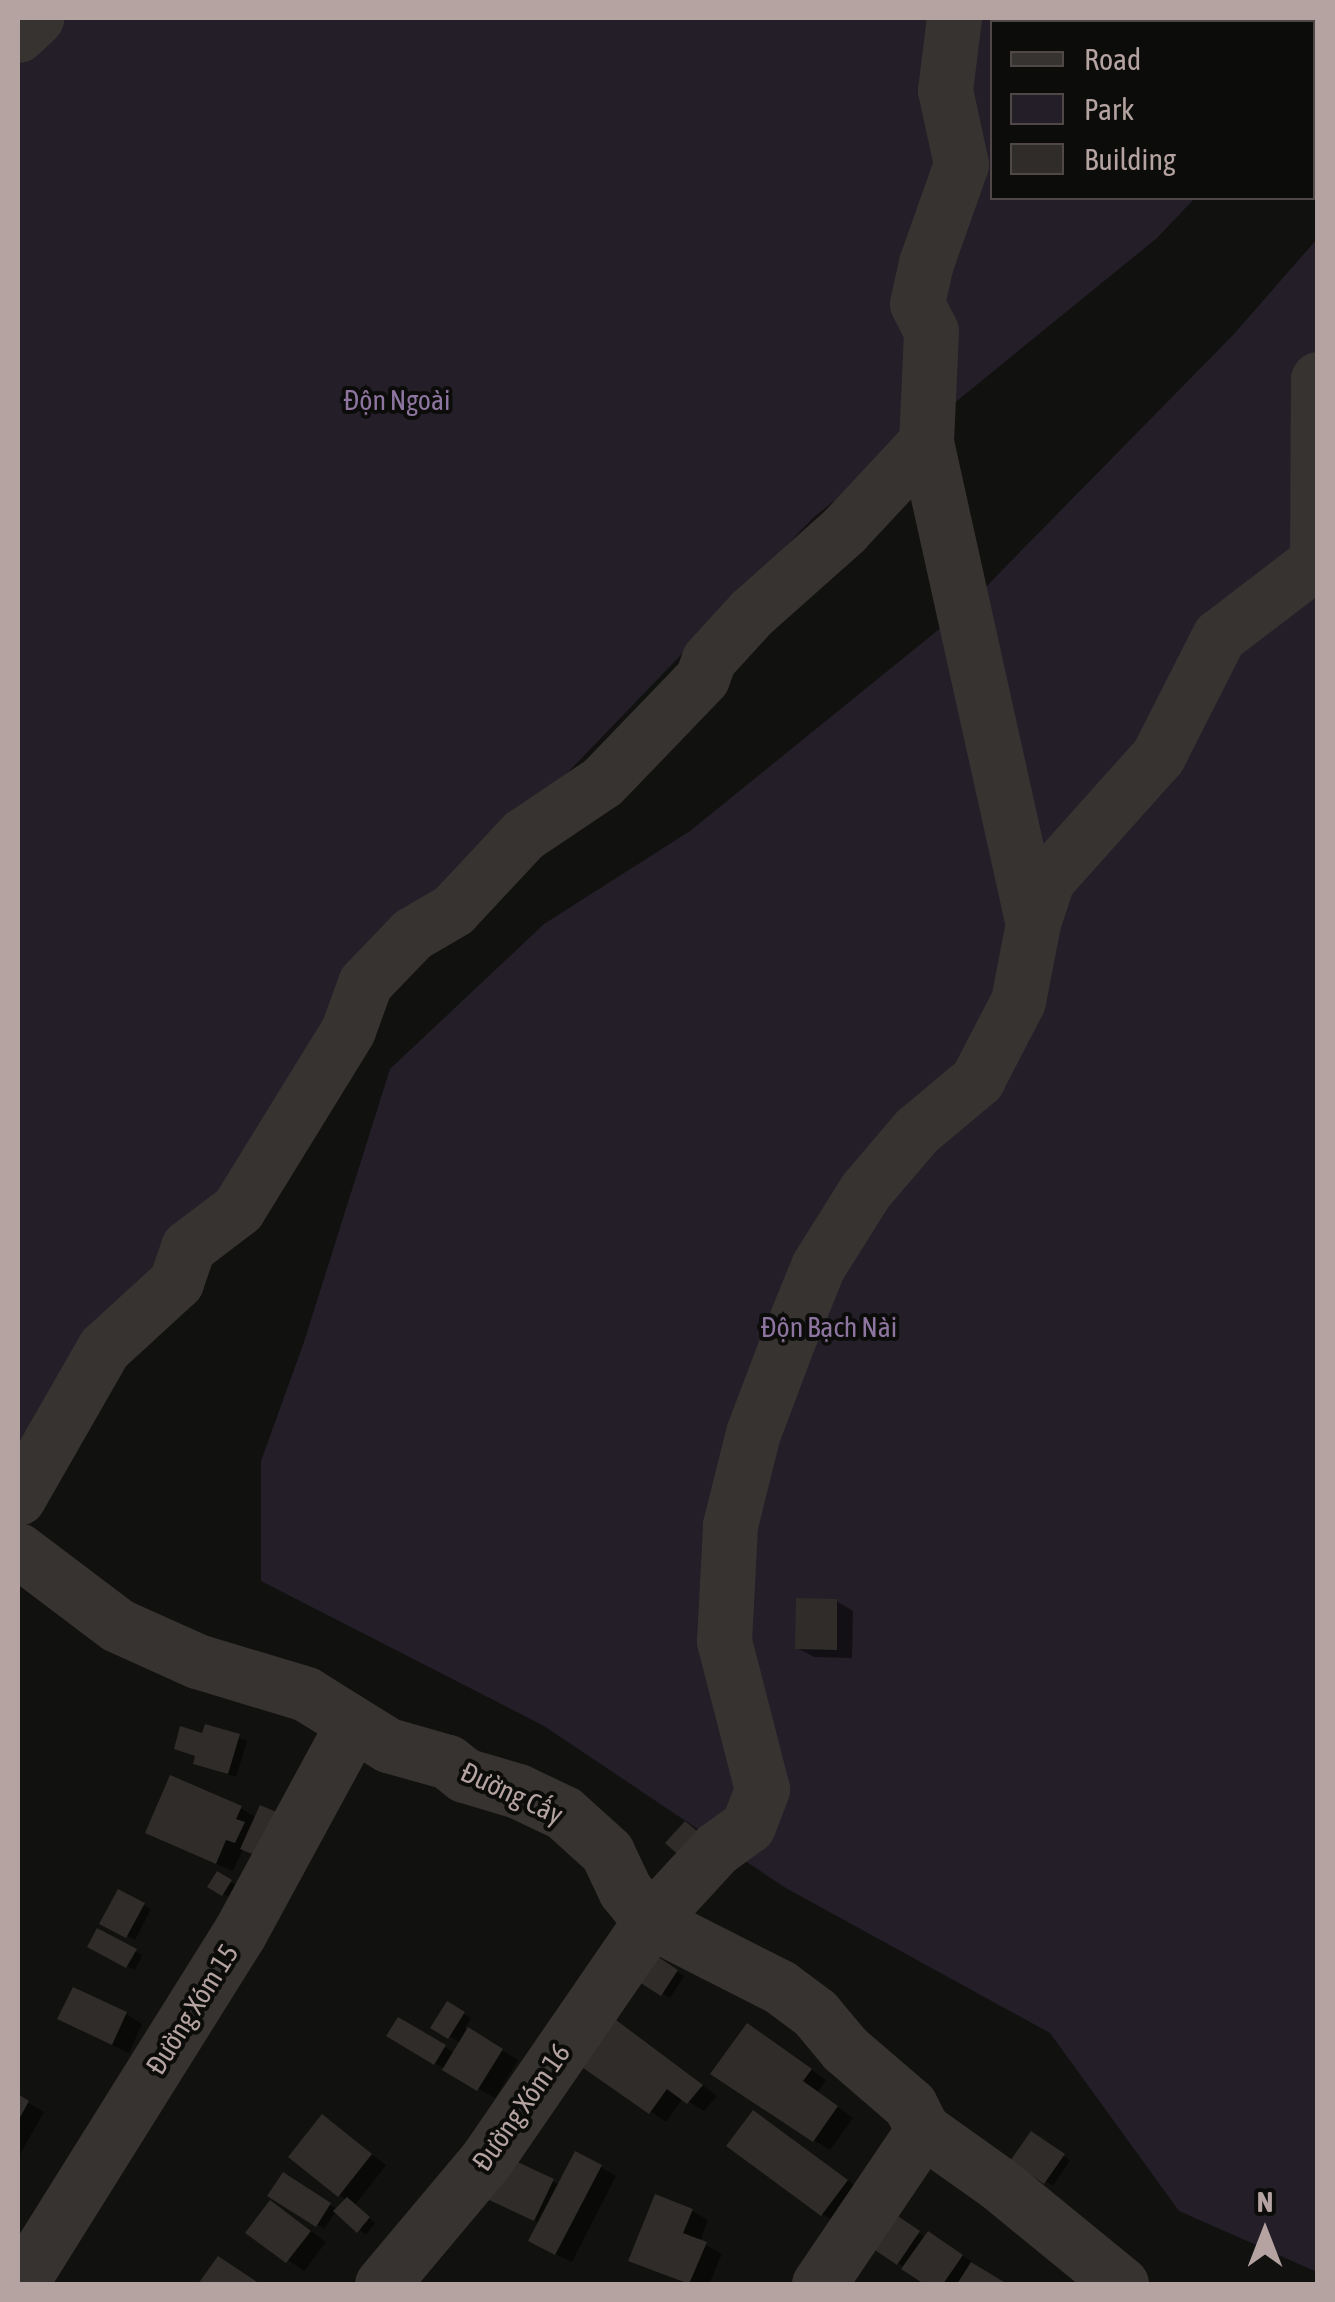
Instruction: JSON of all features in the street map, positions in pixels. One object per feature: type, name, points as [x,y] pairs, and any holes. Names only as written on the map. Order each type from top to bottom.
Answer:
[{"type":"street","points":[[18,34],[36,18]]},
{"type":"street","points":[[954,18],[945,90],[961,164],[916,303],[931,331],[926,442],[1032,923]]},
{"type":"street","points":[[1032,923],[1047,880],[1158,756],[1219,636],[1317,561],[1318,379]]},
{"type":"street","points":[[20,1494],[104,1348],[176,1282],[188,1247],[238,1209],[348,1030],[364,984],[412,934],[453,910],[523,835],[602,782],[702,678],[709,659],[752,613],[844,530],[926,442]]},
{"type":"street","name":"Đường Xóm 16","points":[[382,2284],[486,2160],[650,1921],[716,1849],[748,1826],[762,1789],[724,1641],[724,1586],[730,1525],[748,1451],[818,1266],[865,1192],[916,1131],[977,1080],[1018,1001],[1032,923]]},
{"type":"street","name":"Đường Cấy","points":[[18,1550],[117,1625],[197,1661],[306,1694],[388,1745],[448,1762],[464,1775],[518,1792],[564,1813],[607,1852],[624,1890],[650,1921],[780,1987],[804,2004],[845,2049],[910,2105],[923,2130],[999,2184],[1122,2284]]},
{"type":"street","name":"Đường Xóm 15","points":[[20,2284],[240,1932],[352,1726]]},
{"type":"street","points":[[819,2284],[923,2130]]},
{"type":"green space","name":"Độn Ngoài","points":[[18,18],[1317,18],[1315,68],[1315,20],[990,20],[990,200],[1193,200],[1157,238],[813,518],[365,983],[219,1211],[18,1451]]},
{"type":"green space","name":"Độn Bạch Nài","points":[[1317,239],[1317,2272],[1179,2211],[1050,2033],[784,1887],[544,1726],[261,1581],[261,1461],[304,1342],[390,1069],[544,924],[690,831],[964,609],[1234,334]]},
{"type":"building","points":[[796,1598],[837,1599],[837,1650],[795,1649]]},
{"type":"building","points":[[205,1724],[240,1734],[228,1774],[193,1764],[195,1756],[174,1749],[180,1726],[202,1733]]},
{"type":"building","points":[[170,1775],[242,1806],[236,1819],[245,1822],[235,1843],[226,1840],[216,1864],[145,1833]]},
{"type":"building","points":[[260,1805],[281,1814],[262,1858],[240,1849]]},
{"type":"building","points":[[685,1821],[703,1836],[683,1859],[665,1843]]},
{"type":"building","points":[[217,1871],[232,1880],[222,1896],[207,1887]]},
{"type":"building","points":[[118,1889],[145,1903],[126,1938],[99,1924]]},
{"type":"building","points":[[97,1928],[137,1949],[126,1968],[87,1947]]},
{"type":"building","points":[[646,1949],[678,1970],[661,1996],[628,1975]]},
{"type":"building","points":[[73,1987],[127,2012],[112,2045],[57,2019]]},
{"type":"building","points":[[447,2001],[465,2012],[448,2039],[430,2028]]},
{"type":"building","points":[[600,2008],[703,2085],[687,2104],[667,2089],[649,2114],[566,2056]]},
{"type":"building","points":[[398,2017],[446,2045],[434,2065],[386,2036]]},
{"type":"building","points":[[747,2023],[812,2069],[803,2081],[838,2106],[813,2142],[710,2074]]},
{"type":"building","points":[[468,2027],[503,2049],[477,2091],[442,2070]]},
{"type":"building","points":[[18,2094],[29,2101],[18,2121]]},
{"type":"building","points":[[753,2110],[848,2180],[821,2216],[726,2146]]},
{"type":"building","points":[[322,2114],[372,2154],[338,2197],[288,2157]]},
{"type":"building","points":[[1031,2131],[1065,2154],[1044,2184],[1010,2161]]},
{"type":"building","points":[[575,2151],[602,2165],[555,2255],[528,2241]]},
{"type":"building","points":[[509,2158],[554,2179],[534,2221],[489,2200]]},
{"type":"building","points":[[283,2172],[331,2203],[316,2227],[267,2196]]},
{"type":"building","points":[[655,2194],[693,2209],[683,2233],[707,2242],[689,2284],[628,2261]]},
{"type":"building","points":[[347,2197],[370,2217],[357,2233],[333,2211]]},
{"type":"building","points":[[270,2200],[311,2231],[286,2263],[245,2233]]},
{"type":"building","points":[[889,2210],[920,2231],[897,2265],[866,2244]]},
{"type":"building","points":[[928,2231],[963,2255],[943,2284],[924,2284],[901,2269]]},
{"type":"building","points":[[218,2256],[260,2284],[198,2284]]},
{"type":"building","points":[[971,2262],[1004,2282],[957,2284]]}]
